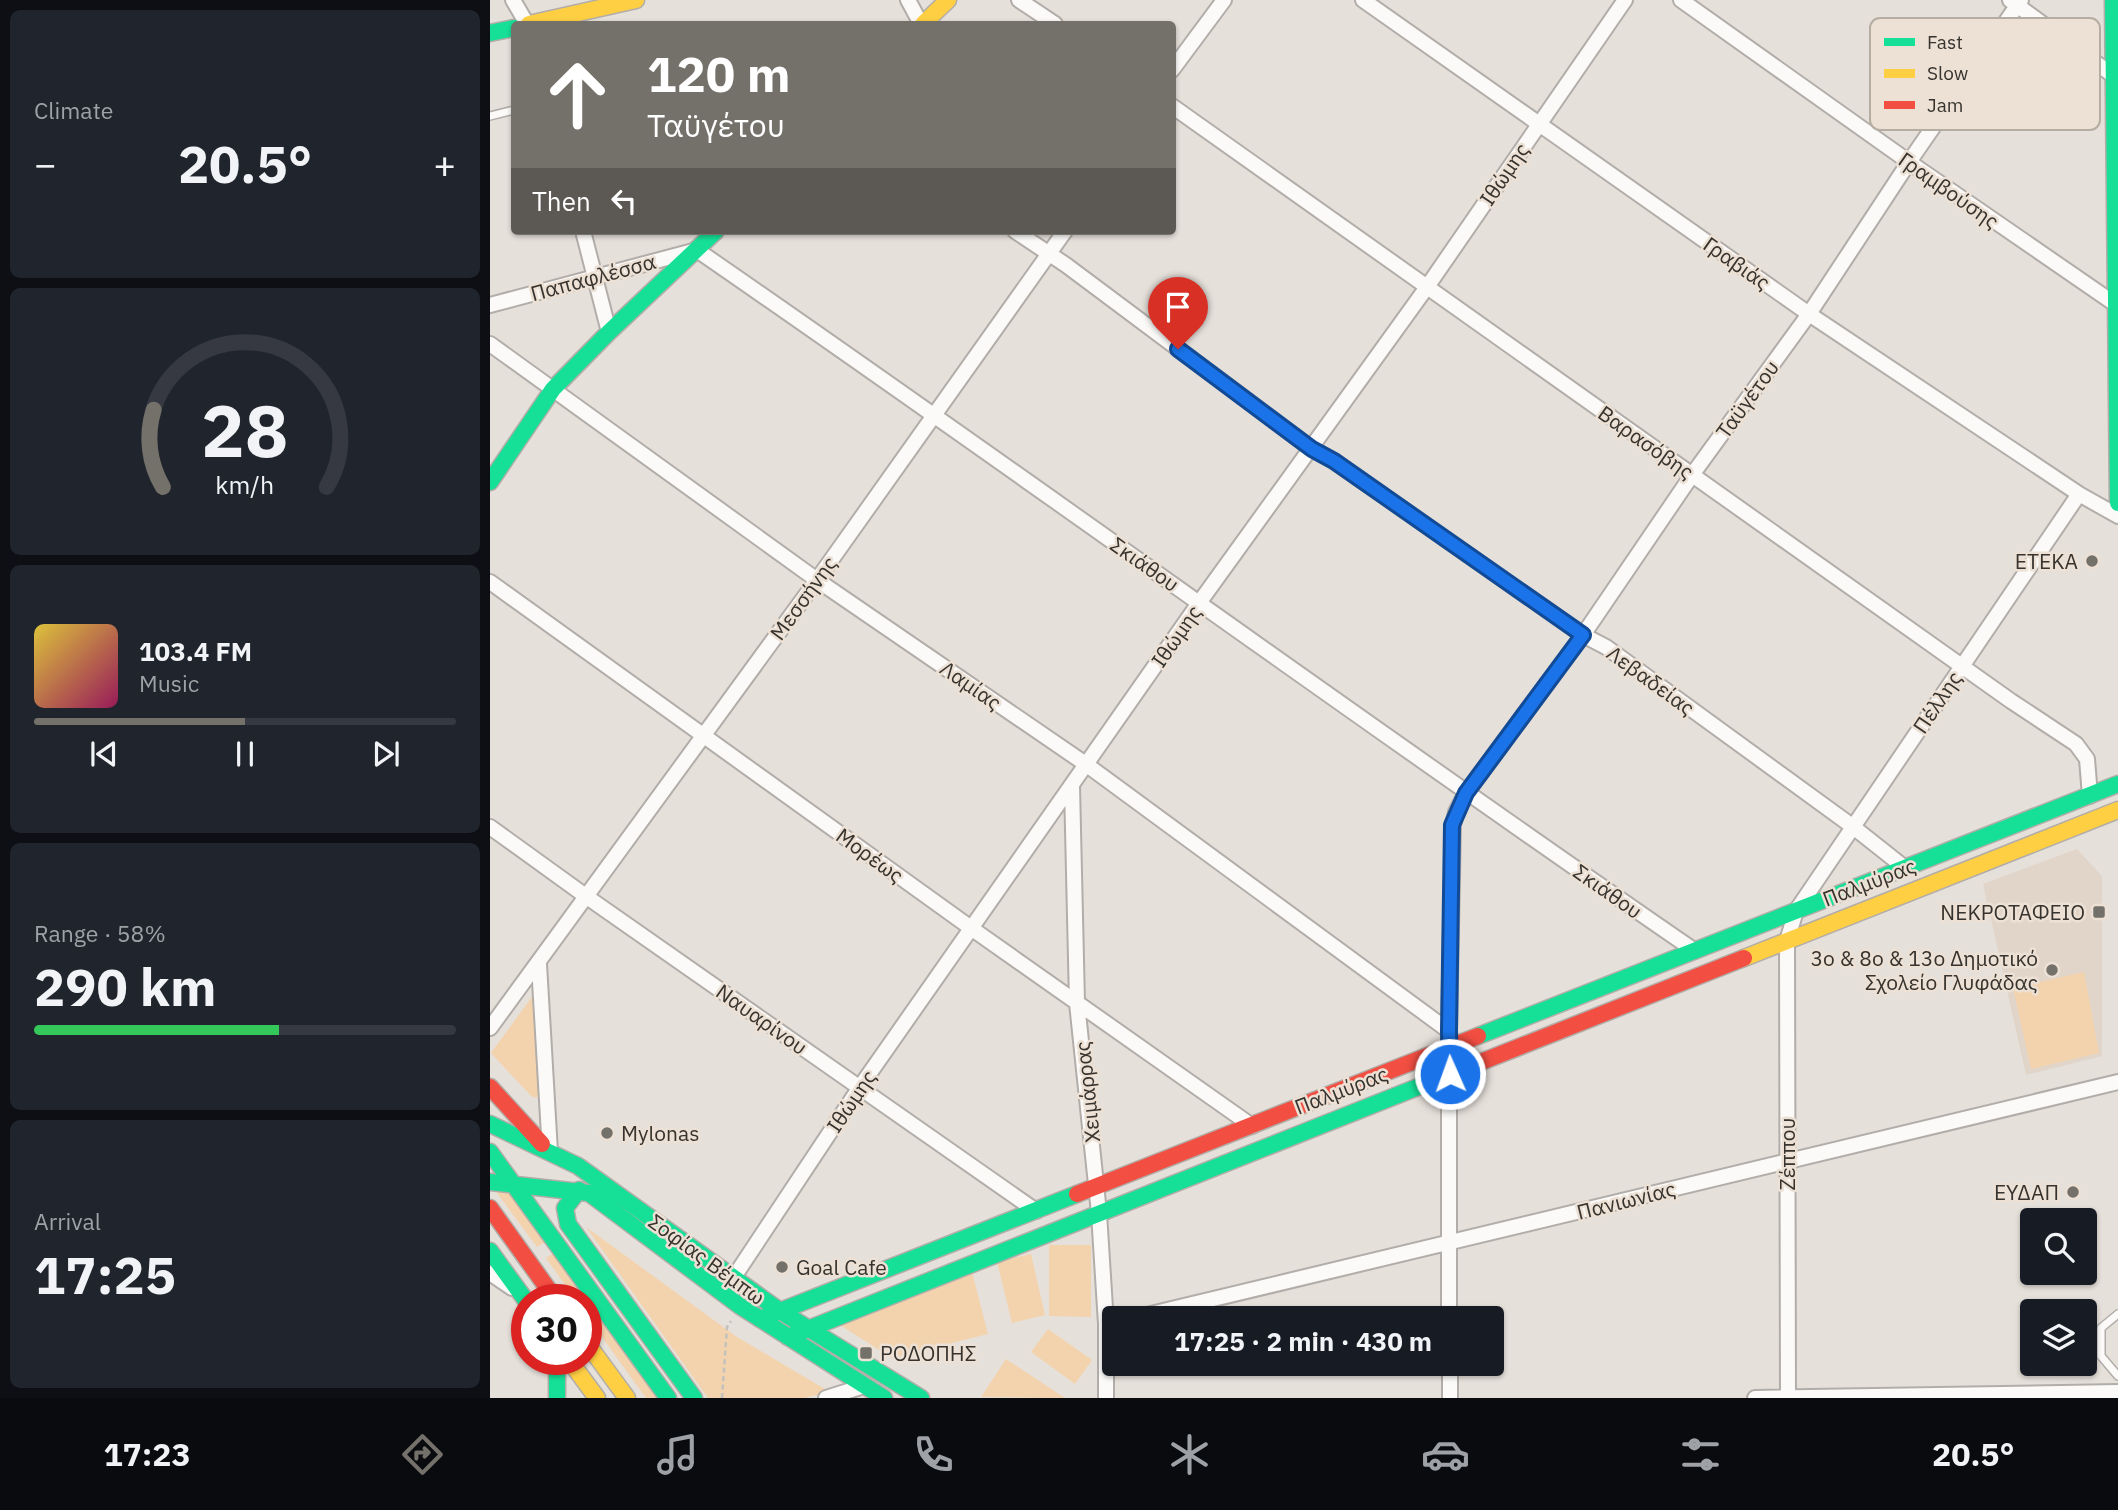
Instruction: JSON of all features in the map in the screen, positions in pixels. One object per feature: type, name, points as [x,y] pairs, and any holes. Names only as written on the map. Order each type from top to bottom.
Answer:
[{"type":"main road","points":[[542,21],[636,0]]},
{"type":"main road","points":[[925,21],[948,0]]},
{"type":"main road","points":[[2113,0],[2116,78],[2118,503]]},
{"type":"main road","points":[[490,33],[511,29]]},
{"type":"main road","points":[[490,482],[553,389],[712,235]]},
{"type":"main road","name":"Παλμύρας","points":[[760,1319],[1252,1126],[1449,1039],[1695,951],[2118,784]]},
{"type":"main road","name":"Παλμύρας","points":[[788,1337],[2118,810]]},
{"type":"main road","points":[[490,1087],[550,1152]]},
{"type":"main road","name":"Σοφίας Βέμπω","points":[[490,1124],[578,1166],[780,1311],[921,1398]]},
{"type":"main road","points":[[490,1152],[668,1398]]},
{"type":"main road","name":"Σοφίας Βέμπω","points":[[490,1182],[579,1190],[597,1198],[740,1306],[884,1398]]},
{"type":"main road","points":[[579,1190],[565,1208],[568,1224],[694,1398]]},
{"type":"main road","points":[[490,1208],[545,1284]]},
{"type":"main road","points":[[490,1251],[514,1284]]},
{"type":"main road","points":[[602,1364],[627,1398]]},
{"type":"main road","points":[[557,1375],[557,1397]]},
{"type":"main road","points":[[580,1375],[592,1392]]},
{"type":"main road","points":[[557,1397],[566,1388],[575,1385],[592,1392]]},
{"type":"street","points":[[513,0],[526,21]]},
{"type":"street","points":[[908,0],[920,21]]},
{"type":"street","points":[[1019,0],[1050,21]]},
{"type":"street","points":[[1176,65],[1224,0]]},
{"type":"street","name":"Γραβιάς","points":[[1363,0],[1809,314],[2079,494],[2118,516]]},
{"type":"street","name":"Ιθώμης","points":[[734,1277],[860,1087],[1199,603],[1427,288],[1625,0]]},
{"type":"street","name":"Γραμβούσης","points":[[1681,0],[2117,305]]},
{"type":"street","points":[[2016,2],[2037,18]]},
{"type":"street","name":"Ταϋγέτου","points":[[2005,18],[2016,2]]},
{"type":"street","points":[[2100,66],[2116,78]]},
{"type":"street","name":"Βαρασόβης","points":[[1176,109],[2011,701],[2076,744],[2087,759],[2090,796]]},
{"type":"street","name":"Ταϋγέτου","points":[[1449,1306],[1452,825],[1466,793],[1583,635],[1692,475],[1809,314],[1930,130]]},
{"type":"street","points":[[584,235],[609,332]]},
{"type":"street","name":"Λεβαδείας","points":[[1022,235],[1066,265],[1312,449],[1334,461],[1583,635],[1606,647],[1852,826],[1905,868]]},
{"type":"street","name":"Μεσσήνης","points":[[490,1028],[817,580],[1062,235]]},
{"type":"street","name":"Παπαφλέσσα","points":[[490,305],[697,250]]},
{"type":"street","name":"Σκιάθου","points":[[697,250],[935,414],[1466,793],[1695,951]]},
{"type":"street","name":"Λαμίας","points":[[490,344],[817,580],[1087,765],[1449,1039]]},
{"type":"street","name":"Πέλλης","points":[[1796,911],[2079,494]]},
{"type":"street","name":"Μορέως","points":[[490,582],[971,928],[1252,1126]]},
{"type":"street","name":"Χειμάρρας","points":[[1072,786],[1077,1003],[1109,1306]]},
{"type":"street","name":"Ναυαρίνου","points":[[490,827],[1035,1211]]},
{"type":"street","name":"Ζέππου","points":[[1788,1398],[1787,941],[1796,911]]},
{"type":"street","points":[[539,964],[550,1152]]},
{"type":"street","name":"Πανιωνίας","points":[[1184,1306],[2118,1082]]},
{"type":"street","points":[[490,1273],[511,1289]]},
{"type":"street","name":"Χειμάρρας","points":[[1106,1398],[1107,1376]]},
{"type":"street","points":[[1450,1376],[1450,1398]]},
{"type":"street","points":[[826,1398],[864,1386]]},
{"type":"street","points":[[1755,1398],[2118,1392]]},
{"type":"lane","points":[[490,116],[511,111]]},
{"type":"lane","points":[[2118,1314],[2101,1328],[2101,1356],[2118,1376]]},
{"type":"path","points":[[722,1398],[727,1327],[740,1306]]},
{"type":"shaded area","name":"3ο & 8ο & 13ο Δημοτικό Σχολείο Γλυφάδας","points":[[2077,849],[2102,876],[2102,1056],[2026,1075],[1983,884]]},
{"type":"shaded area","points":[[2084,972],[2099,1053],[2031,1069],[2013,988]]},
{"type":"shaded area","points":[[534,994],[540,1094],[536,1098],[531,1096],[491,1053]]},
{"type":"shaded area","points":[[494,1189],[509,1191],[547,1241],[537,1247]]},
{"type":"shaded area","points":[[586,1227],[737,1337],[830,1392],[804,1398],[708,1398]]},
{"type":"shaded area","points":[[1049,1245],[1091,1245],[1091,1317],[1049,1316]]},
{"type":"shaded area","points":[[554,1253],[576,1284],[565,1284],[546,1258]]},
{"type":"shaded area","points":[[1031,1254],[1045,1315],[1012,1323],[997,1262]]},
{"type":"shaded area","points":[[972,1272],[988,1334],[892,1358],[840,1325]]},
{"type":"shaded area","points":[[602,1321],[657,1398],[646,1398],[602,1337]]},
{"type":"shaded area","points":[[1048,1329],[1092,1360],[1075,1384],[1031,1352]]},
{"type":"shaded area","points":[[1006,1359],[1065,1398],[981,1397]]},
{"type":"traffic: fast","points":[[2113,0],[2118,503]]},
{"type":"traffic: fast","points":[[490,33],[511,29]]},
{"type":"traffic: fast","points":[[490,482],[553,389],[712,235]]},
{"type":"traffic: fast","points":[[1478,1036],[2118,784]]},
{"type":"traffic: fast","points":[[788,1337],[1433,1081]]},
{"type":"traffic: fast","points":[[490,1124],[578,1166],[780,1311],[921,1398]]},
{"type":"traffic: fast","points":[[490,1152],[668,1398]]},
{"type":"traffic: fast","points":[[490,1182],[589,1193],[740,1306],[884,1398]]},
{"type":"traffic: fast","points":[[579,1190],[565,1208],[568,1224],[694,1398]]},
{"type":"traffic: fast","points":[[760,1319],[1077,1194]]},
{"type":"traffic: fast","points":[[490,1251],[514,1284]]},
{"type":"traffic: fast","points":[[557,1375],[557,1398]]},
{"type":"traffic: slow","points":[[542,21],[636,0]]},
{"type":"traffic: slow","points":[[926,21],[948,0]]},
{"type":"traffic: slow","points":[[1744,958],[2118,810]]},
{"type":"traffic: slow","points":[[602,1364],[627,1398]]},
{"type":"traffic: slow","points":[[580,1375],[597,1398]]},
{"type":"traffic: jam","points":[[1433,1081],[1744,958]]},
{"type":"traffic: jam","points":[[1077,1194],[1478,1036]]},
{"type":"traffic: jam","points":[[490,1087],[542,1144]]},
{"type":"traffic: jam","points":[[490,1208],[545,1284]]},
{"type":"place","name":"ΕΤΕΚΑ","points":[[2092,561]]},
{"type":"place","name":"ΝΕΚΡΟΤΑΦΕΙΟ","points":[[2099,912]]},
{"type":"place","name":"3ο & 8ο & 13ο Δημοτικό Σχολείο Γλυφάδας","points":[[2052,970]]},
{"type":"place","name":"Mylonas","points":[[607,1133]]},
{"type":"place","name":"ΕΥΔΑΠ","points":[[2073,1192]]},
{"type":"place","name":"Goal Cafe","points":[[782,1267]]},
{"type":"place","name":"ΡΟΔΟΠΗΣ","points":[[866,1353]]},
{"type":"route","points":[[1178,349],[1312,449],[1334,461],[1583,635],[1466,793],[1452,825],[1450,1074]]}]
